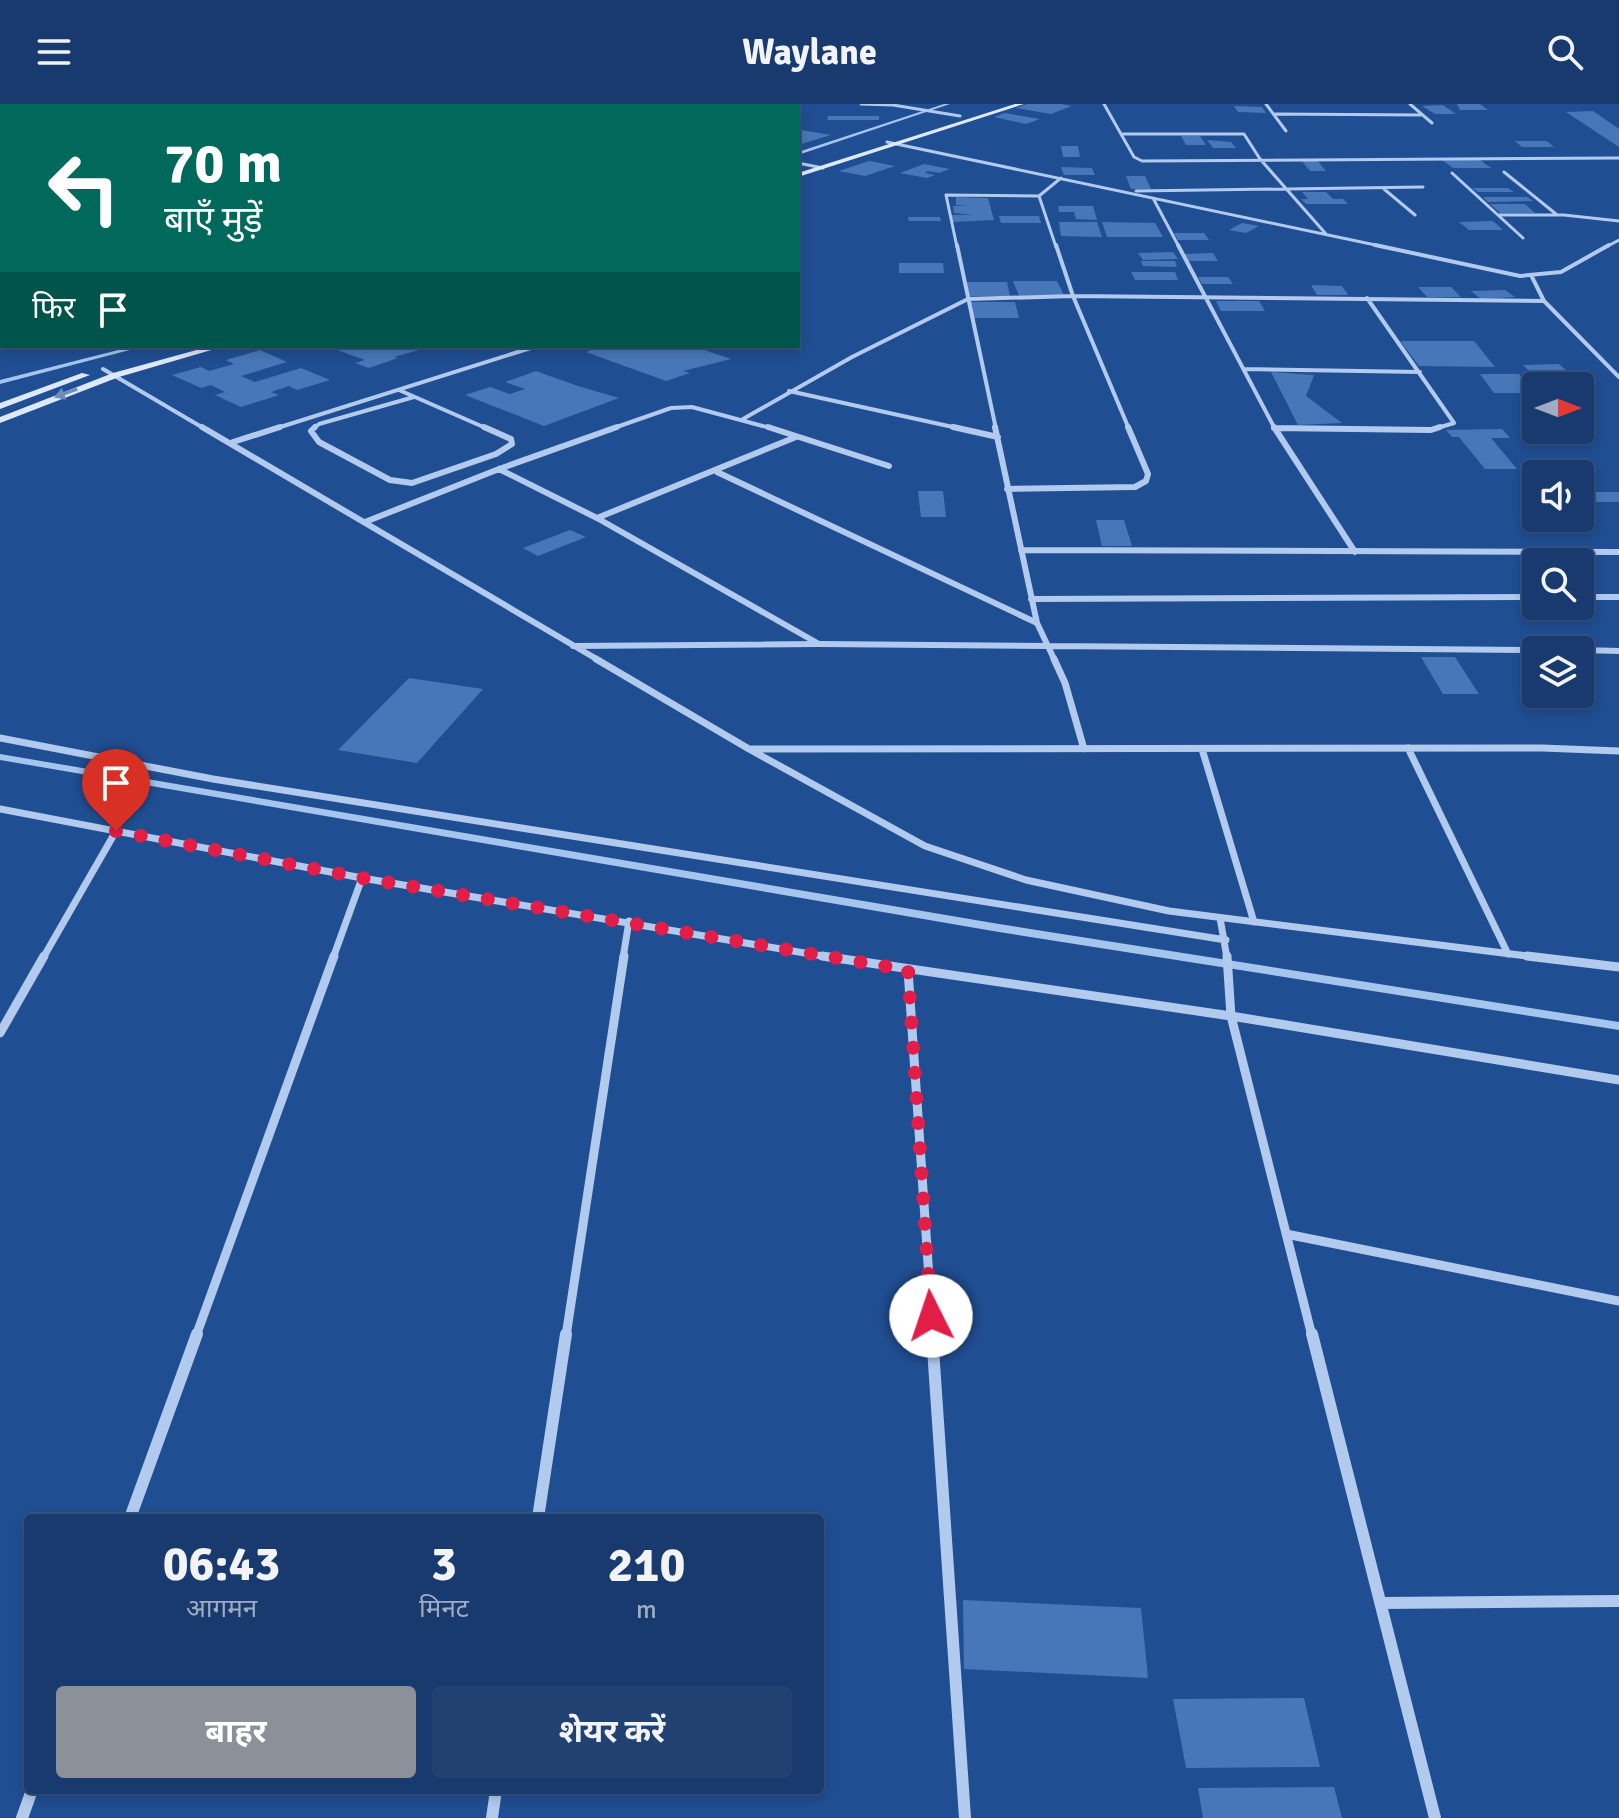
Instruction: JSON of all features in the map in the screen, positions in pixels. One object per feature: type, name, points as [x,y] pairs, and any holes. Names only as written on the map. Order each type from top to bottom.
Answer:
[{"type":"street","points":[[861,104],[960,116]]},
{"type":"street","points":[[800,166],[887,142],[998,104]]},
{"type":"street","points":[[800,174],[1021,104]]},
{"type":"street","points":[[1104,104],[1134,157],[1142,161],[1619,158]]},
{"type":"street","points":[[1266,104],[1286,131]]},
{"type":"street","points":[[1410,104],[1432,123]]},
{"type":"street","points":[[1275,114],[1421,115]]},
{"type":"street","points":[[1123,134],[1244,134],[1260,159],[1327,234]]},
{"type":"street","points":[[887,142],[1532,277],[1561,272],[1619,240]]},
{"type":"street","points":[[810,165],[823,168]]},
{"type":"street","points":[[1504,172],[1557,215]]},
{"type":"street","points":[[1452,173],[1523,238]]},
{"type":"street","points":[[1061,178],[1039,196],[946,195],[1031,599],[1037,623],[1065,683],[1084,749]]},
{"type":"street","points":[[1119,191],[1423,187]]},
{"type":"street","points":[[1383,188],[1415,215]]},
{"type":"street","points":[[1007,489],[1118,489],[1135,487],[1146,481],[1148,474],[1073,296],[1039,196]]},
{"type":"street","points":[[1153,198],[1274,428],[1355,552]]},
{"type":"street","points":[[1498,215],[1557,215],[1619,221]]},
{"type":"street","points":[[1532,277],[1544,301],[1619,377]]},
{"type":"street","points":[[743,419],[788,391],[968,299],[1073,296],[1544,301]]},
{"type":"street","points":[[1274,428],[1431,430],[1451,426],[1453,419],[1367,298]]},
{"type":"street","points":[[0,406],[103,369],[180,348]]},
{"type":"street","points":[[0,420],[116,375],[214,348]]},
{"type":"street","points":[[233,442],[531,348]]},
{"type":"street","points":[[103,369],[233,442],[572,646],[883,826],[951,856],[1026,880],[1112,900],[1220,918],[1619,967]]},
{"type":"street","points":[[1244,369],[1420,372]]},
{"type":"street","points":[[399,390],[511,439],[512,444],[496,454],[412,483],[397,482],[319,442],[311,431],[319,424],[414,397]]},
{"type":"street","points":[[788,391],[998,437]]},
{"type":"street","points":[[365,522],[661,410],[692,407],[743,419],[889,466]]},
{"type":"street","points":[[597,518],[717,472],[797,437]]},
{"type":"street","points":[[499,469],[597,518],[820,644]]},
{"type":"street","points":[[717,472],[1037,623]]},
{"type":"street","points":[[1021,550],[1619,552]]},
{"type":"street","points":[[1031,599],[1522,597]]},
{"type":"street","points":[[1594,597],[1619,597]]},
{"type":"street","points":[[572,646],[820,644],[1522,650]]},
{"type":"street","points":[[1594,650],[1619,651]]},
{"type":"street","points":[[0,738],[213,779],[1226,940]]},
{"type":"street","points":[[1408,748],[1508,954]]},
{"type":"street","points":[[749,749],[1604,748],[1619,751]]},
{"type":"street","points":[[1202,749],[1254,922]]},
{"type":"street","points":[[0,809],[362,878],[908,970],[1231,1016],[1619,1080]]},
{"type":"street","points":[[0,1033],[116,831]]},
{"type":"street","points":[[131,1514],[362,878]]},
{"type":"street","points":[[1220,918],[1226,940],[1231,1016],[1435,1818]]},
{"type":"street","points":[[539,1514],[629,921]]},
{"type":"street","points":[[908,970],[965,1818]]},
{"type":"street","points":[[1286,1234],[1619,1301]]},
{"type":"street","points":[[1382,1603],[1619,1601]]},
{"type":"street","points":[[22,1818],[31,1794]]},
{"type":"street","points":[[492,1818],[495,1794]]},
{"type":"building","points":[[1027,104],[1072,106],[1051,114],[1016,108]]},
{"type":"building","points":[[1457,104],[1480,104],[1488,110],[1460,110]]},
{"type":"building","points":[[1443,105],[1456,114],[1435,114],[1422,106]]},
{"type":"building","points":[[1234,106],[1262,107],[1266,113],[1238,112]]},
{"type":"building","points":[[1593,111],[1619,129],[1619,147],[1566,112]]},
{"type":"building","points":[[1005,113],[1040,119],[1026,124],[994,117]]},
{"type":"building","points":[[828,116],[879,116],[879,120],[827,120]]},
{"type":"building","points":[[801,130],[831,135],[800,144]]},
{"type":"building","points":[[1181,136],[1200,136],[1206,145],[1186,145]]},
{"type":"building","points":[[1207,140],[1231,142],[1236,148],[1213,148]]},
{"type":"building","points":[[1515,141],[1547,141],[1554,147],[1522,147]]},
{"type":"building","points":[[1061,146],[1078,146],[1080,157],[1063,157]]},
{"type":"building","points":[[1301,160],[1317,160],[1326,171],[1310,171]]},
{"type":"building","points":[[1442,160],[1480,160],[1491,168],[1453,168]]},
{"type":"building","points":[[869,161],[895,166],[865,176],[839,171]]},
{"type":"building","points":[[924,164],[950,169],[939,173],[928,171],[925,173],[935,175],[927,178],[900,173]]},
{"type":"building","points":[[1061,167],[1092,168],[1095,175],[1064,175]]},
{"type":"building","points":[[1126,176],[1145,176],[1151,189],[1131,189]]},
{"type":"building","points":[[1472,188],[1508,188],[1514,192],[1478,192]]},
{"type":"building","points":[[1302,192],[1326,192],[1333,199],[1343,199],[1348,204],[1306,204],[1301,199],[1308,199]]},
{"type":"building","points":[[956,197],[988,198],[994,220],[952,222],[951,215],[973,215],[954,213],[953,206],[969,206],[956,205]]},
{"type":"building","points":[[1483,197],[1527,197],[1533,201],[1488,202]]},
{"type":"building","points":[[1490,204],[1525,204],[1535,213],[1500,213]]},
{"type":"building","points":[[1058,206],[1093,206],[1097,220],[1076,219],[1074,212],[1059,212]]},
{"type":"building","points":[[999,216],[1039,216],[1041,223],[1001,223]]},
{"type":"building","points":[[908,217],[940,217],[941,221],[909,221]]},
{"type":"building","points":[[1493,221],[1503,230],[1469,230],[1459,222]]},
{"type":"building","points":[[1059,222],[1097,222],[1102,237],[1061,236]]},
{"type":"building","points":[[1102,222],[1155,223],[1163,237],[1107,237]]},
{"type":"building","points":[[1242,223],[1259,226],[1246,233],[1229,230]]},
{"type":"building","points":[[1174,233],[1204,233],[1209,240],[1178,240]]},
{"type":"building","points":[[1173,252],[1178,259],[1143,260],[1138,253]]},
{"type":"building","points":[[1213,253],[1218,261],[1188,261],[1183,254]]},
{"type":"building","points":[[1141,261],[1175,261],[1177,267],[1143,266]]},
{"type":"building","points":[[899,263],[943,263],[944,273],[899,273]]},
{"type":"building","points":[[1131,272],[1175,272],[1178,280],[1135,280]]},
{"type":"building","points":[[1198,277],[1228,277],[1233,284],[1202,284]]},
{"type":"building","points":[[1013,281],[1057,281],[1064,295],[1019,296]]},
{"type":"building","points":[[967,282],[1007,282],[1010,296],[969,296]]},
{"type":"building","points":[[1311,285],[1342,286],[1348,295],[1317,295]]},
{"type":"building","points":[[1418,287],[1451,287],[1461,297],[1427,297]]},
{"type":"building","points":[[1505,290],[1515,297],[1481,299],[1471,291]]},
{"type":"building","points":[[1216,301],[1259,301],[1265,311],[1221,311]]},
{"type":"building","points":[[970,302],[1015,302],[1019,318],[973,318]]},
{"type":"building","points":[[1400,341],[1474,341],[1495,367],[1419,366]]},
{"type":"building","points":[[332,348],[426,348],[369,368],[355,363],[365,360]]},
{"type":"building","points":[[597,348],[699,348],[731,359],[683,371],[690,373],[666,381],[586,352]]},
{"type":"building","points":[[260,350],[287,362],[241,376],[255,382],[301,368],[330,380],[297,390],[289,386],[271,392],[279,395],[241,407],[215,395],[225,392],[211,385],[201,388],[172,375],[201,367],[209,371],[234,364],[226,360]]},
{"type":"building","points":[[1559,364],[1568,372],[1530,372],[1523,365]]},
{"type":"building","points":[[536,371],[619,398],[544,426],[465,395],[490,387],[510,394],[525,389],[505,382]]},
{"type":"building","points":[[1271,372],[1314,375],[1306,396],[1342,423],[1298,425]]},
{"type":"building","points":[[1480,374],[1519,374],[1522,378],[1522,393],[1494,393]]},
{"type":"building","points":[[1502,429],[1510,438],[1491,438],[1517,469],[1485,469],[1459,437],[1452,437],[1446,430]]},
{"type":"building","points":[[918,491],[943,491],[946,517],[921,517]]},
{"type":"building","points":[[1594,492],[1619,492],[1619,502],[1594,502]]},
{"type":"building","points":[[1096,520],[1124,520],[1132,546],[1102,546]]},
{"type":"building","points":[[570,530],[586,537],[538,556],[523,548]]},
{"type":"building","points":[[1421,657],[1455,657],[1479,694],[1443,694]]},
{"type":"building","points":[[409,678],[483,689],[417,763],[338,750]]},
{"type":"building","points":[[963,1600],[1141,1608],[1148,1678],[964,1669]]},
{"type":"building","points":[[1304,1698],[1320,1767],[1186,1768],[1173,1699]]},
{"type":"building","points":[[1334,1787],[1342,1818],[1203,1818],[1198,1788]]},
{"type":"waterway","points":[[800,153],[948,104]]},
{"type":"waterway","points":[[0,382],[134,348]]},
{"type":"waterway","points":[[0,757],[993,927],[1619,1026]]},
{"type":"route","points":[[116,831],[362,878],[908,970],[931,1316]]}]
